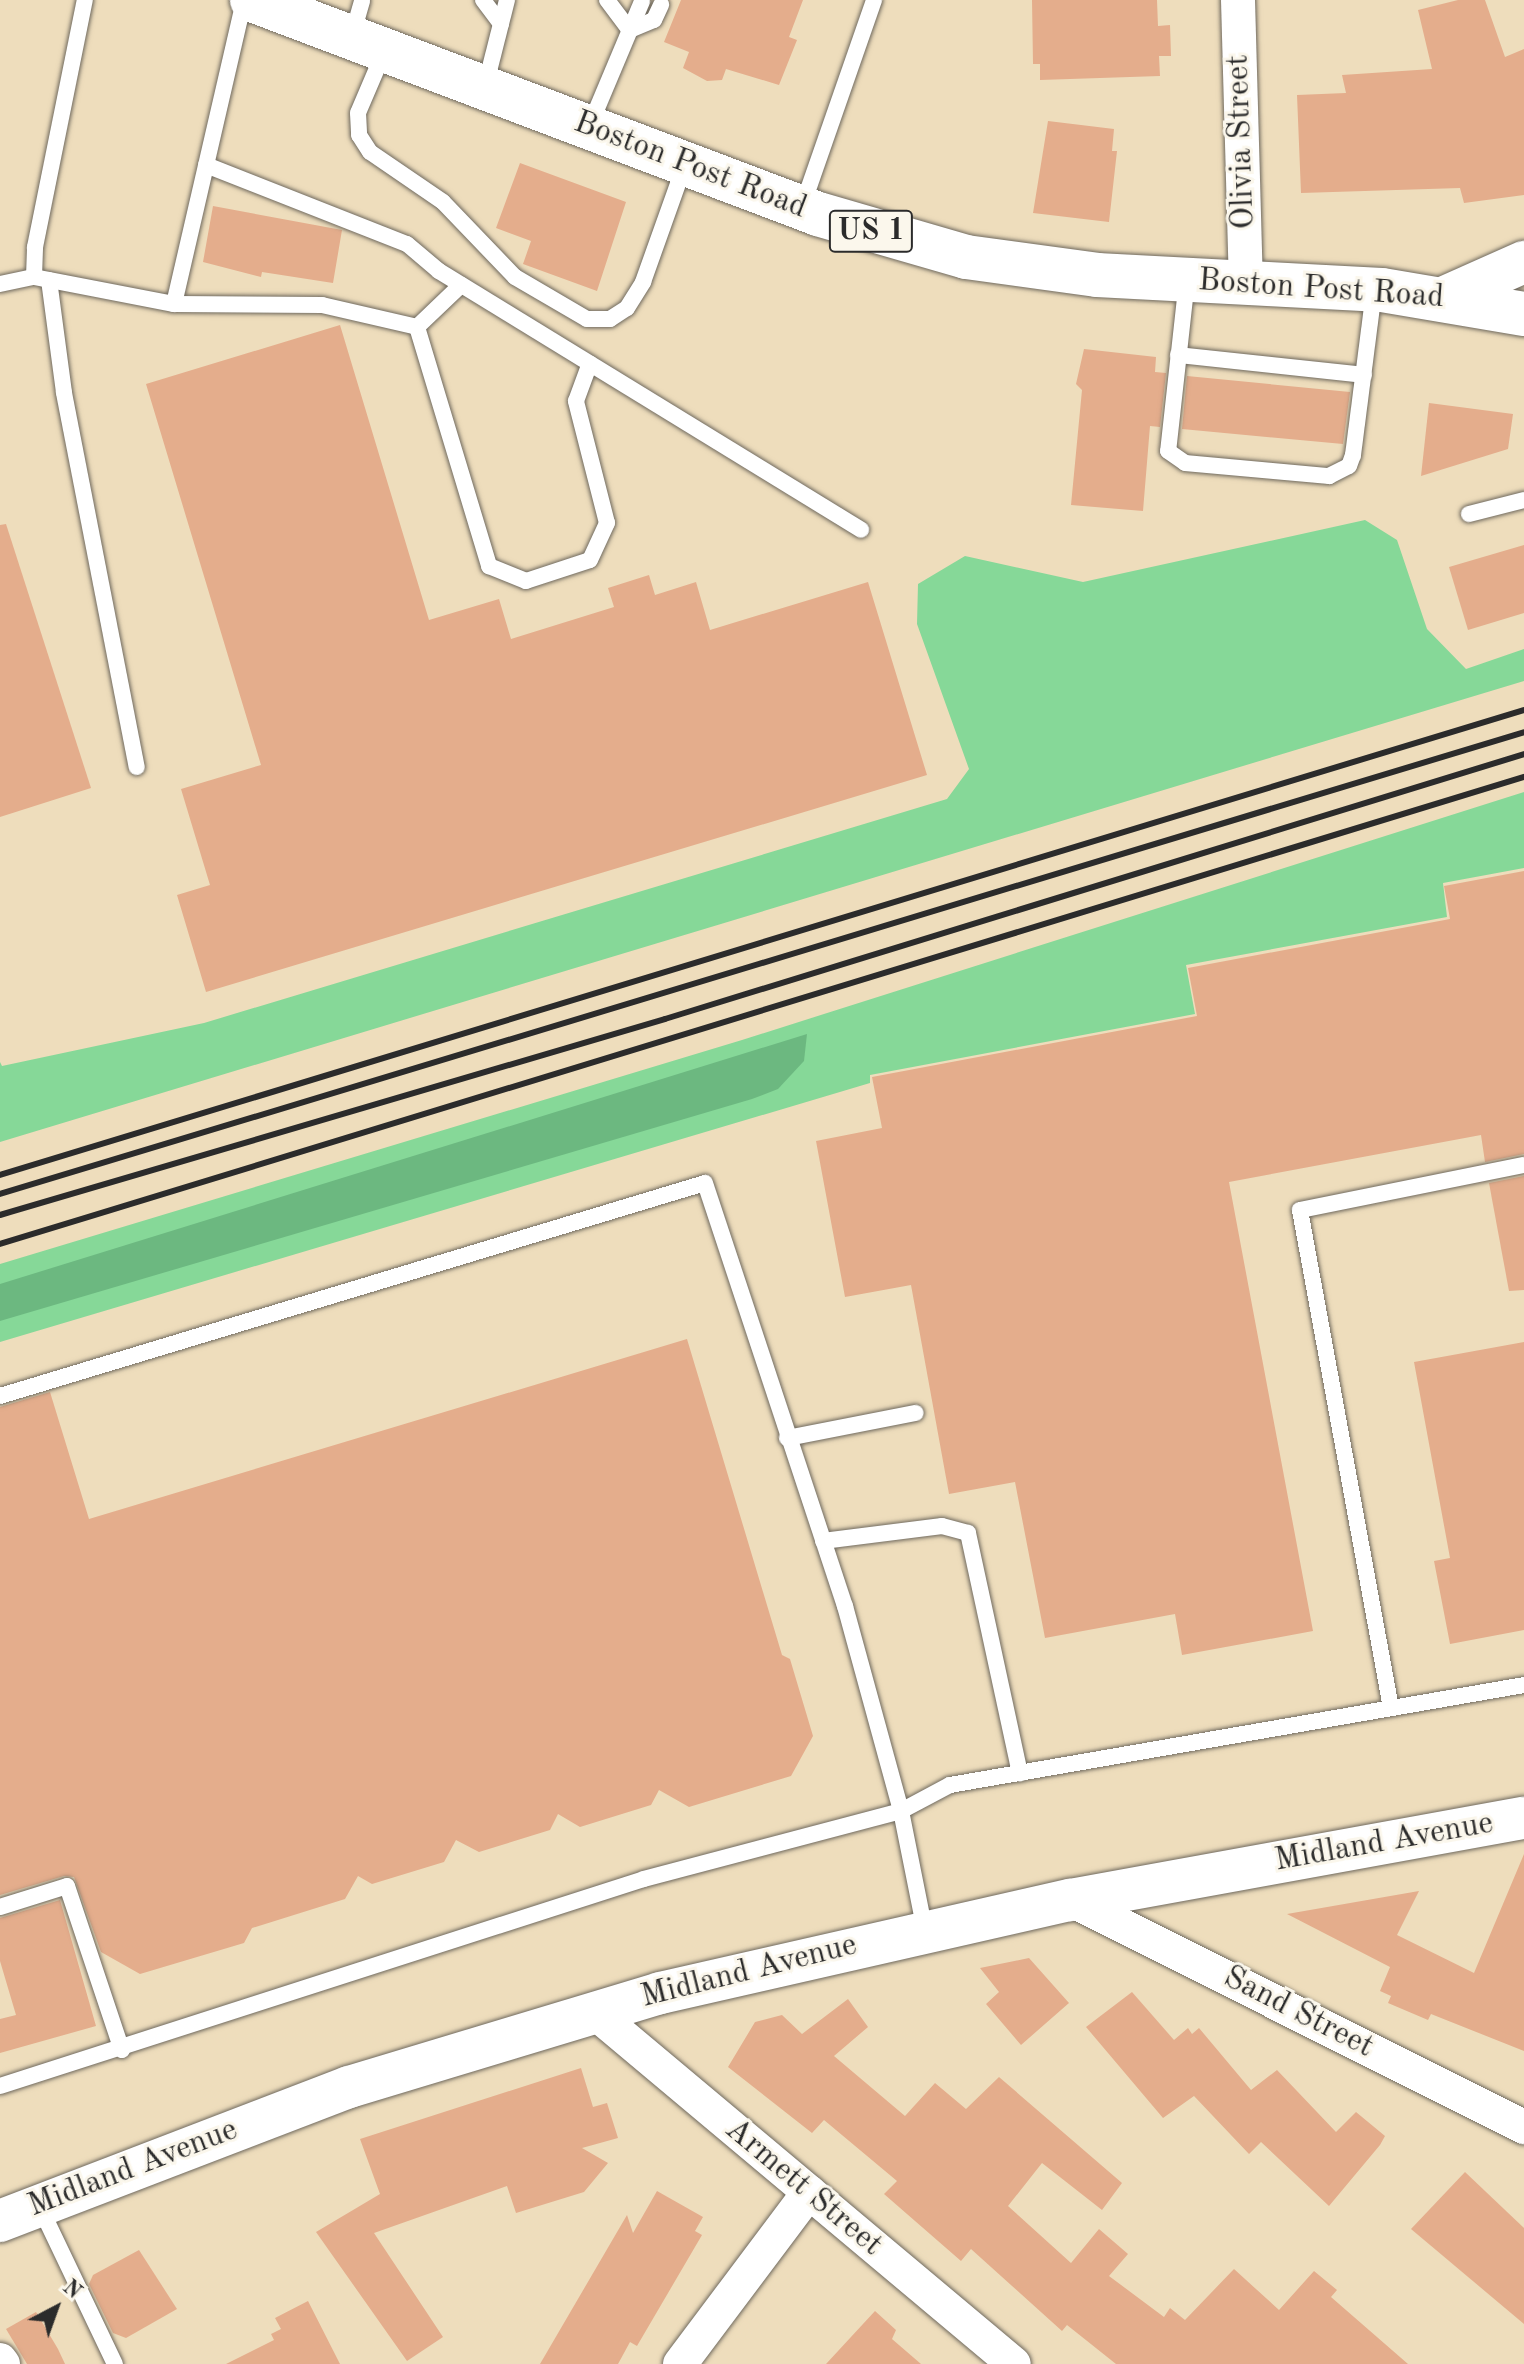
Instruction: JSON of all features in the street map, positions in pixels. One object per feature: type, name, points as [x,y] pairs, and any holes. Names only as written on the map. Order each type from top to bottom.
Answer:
[{"type":"main road","name":"Boston Post Road","points":[[252,0],[367,29],[484,88],[589,128],[802,208],[966,257],[1031,269],[1374,290],[1443,298],[1524,314]]},
{"type":"street","name":"Olivia Street","points":[[1238,0],[1246,283]]},
{"type":"street","points":[[1443,298],[1524,262]]},
{"type":"street","name":"Midland Avenue","points":[[0,2221],[349,2087],[593,2011],[925,1931],[1071,1900],[1524,1818]]},
{"type":"street","name":"Sand Street","points":[[1071,1900],[1524,2127]]},
{"type":"street","name":"Armett Street","points":[[593,2011],[1014,2364]]},
{"type":"street","points":[[680,2364],[809,2192]]},
{"type":"lane","points":[[85,0],[35,247],[137,767]]},
{"type":"lane","points":[[174,304],[244,0]]},
{"type":"lane","points":[[483,0],[501,24]]},
{"type":"lane","points":[[484,88],[507,0]]},
{"type":"lane","points":[[607,0],[630,30]]},
{"type":"lane","points":[[621,0],[630,30]]},
{"type":"lane","points":[[802,208],[874,0]]},
{"type":"lane","points":[[589,128],[642,1]]},
{"type":"lane","points":[[630,30],[654,20],[661,5]]},
{"type":"lane","points":[[367,29],[358,113],[359,135],[370,152],[443,202],[515,277],[587,319],[610,319],[627,308],[643,282],[685,164]]},
{"type":"lane","points":[[206,165],[407,244],[461,285],[861,530]]},
{"type":"lane","points":[[0,284],[42,278],[174,304],[322,305],[417,327]]},
{"type":"lane","points":[[1187,280],[1168,451],[1185,463],[1339,473],[1353,455],[1374,290]]},
{"type":"lane","points":[[417,327],[461,285]]},
{"type":"lane","points":[[417,327],[489,566],[526,581],[590,560],[607,523],[576,401],[590,363]]},
{"type":"lane","points":[[1178,355],[1364,375]]},
{"type":"lane","points":[[1469,514],[1524,500]]},
{"type":"lane","points":[[1391,1708],[1300,1210],[1524,1165]]},
{"type":"lane","points":[[0,1396],[705,1183],[823,1541],[901,1811],[925,1931]]},
{"type":"lane","points":[[787,1438],[916,1413]]},
{"type":"lane","points":[[823,1541],[942,1526],[968,1533],[1020,1773]]},
{"type":"lane","points":[[0,2086],[122,2050],[644,1879],[901,1811],[950,1785],[1524,1685]]},
{"type":"lane","points":[[0,1907],[67,1886],[122,2050]]},
{"type":"lane","points":[[39,2205],[115,2364]]},
{"type":"green space","points":[[1365,520],[1397,540],[1427,629],[1466,669],[1524,649],[1524,681],[0,1142],[0,1062],[2,1066],[204,1023],[947,799],[969,769],[917,624],[918,584],[965,556],[1083,582]]},
{"type":"green space","points":[[1524,792],[1524,868],[1443,883],[1447,917],[1186,965],[1195,1014],[870,1075],[870,1083],[0,1342],[0,1264],[742,1040]]},
{"type":"green space","points":[[807,1034],[804,1061],[778,1089],[752,1099],[0,1321],[0,1284]]},
{"type":"building","points":[[681,0],[803,0],[789,37],[797,40],[779,85],[726,69],[722,80],[707,81],[683,68],[689,52],[664,42]]},
{"type":"building","points":[[1032,0],[1157,0],[1158,26],[1170,25],[1171,56],[1159,56],[1160,76],[1040,80],[1040,64],[1033,64]]},
{"type":"building","points":[[1458,0],[1485,0],[1505,57],[1524,49],[1524,195],[1464,203],[1460,188],[1301,193],[1297,95],[1346,93],[1342,75],[1432,69],[1418,10]]},
{"type":"building","points":[[1048,121],[1114,129],[1112,151],[1117,151],[1109,222],[1033,213]]},
{"type":"building","points":[[520,163],[626,202],[597,291],[523,264],[531,241],[496,228]]},
{"type":"building","points":[[213,206],[342,230],[333,283],[262,272],[261,277],[203,262]]},
{"type":"building","points":[[340,325],[429,620],[499,599],[511,639],[614,607],[608,588],[649,575],[655,595],[696,582],[710,630],[868,582],[927,775],[206,992],[177,895],[210,885],[181,789],[261,765],[146,384]]},
{"type":"building","points":[[1084,349],[1156,357],[1155,372],[1166,373],[1160,427],[1150,426],[1143,511],[1071,505],[1082,390],[1076,384]]},
{"type":"building","points":[[1187,376],[1350,392],[1343,444],[1182,429]]},
{"type":"building","points":[[1429,403],[1513,414],[1508,449],[1421,476]]},
{"type":"building","points":[[6,524],[91,788],[0,817],[0,525]]},
{"type":"building","points":[[1524,545],[1524,613],[1468,630],[1449,567]]},
{"type":"building","points":[[1524,871],[1524,1154],[1485,1162],[1481,1135],[1229,1182],[1313,1631],[1182,1655],[1175,1614],[1045,1638],[1015,1482],[949,1494],[911,1285],[845,1297],[816,1141],[882,1128],[872,1077],[1197,1016],[1188,968],[1450,919],[1444,886]]},
{"type":"building","points":[[1524,1176],[1524,1290],[1509,1291],[1489,1183]]},
{"type":"building","points":[[687,1339],[782,1655],[790,1659],[813,1736],[791,1776],[689,1807],[659,1790],[651,1805],[580,1827],[558,1814],[550,1830],[479,1852],[456,1840],[444,1862],[372,1884],[358,1876],[345,1899],[252,1928],[244,1943],[140,1974],[101,1952],[74,1877],[64,1876],[0,1895],[0,1407],[50,1392],[89,1519]]},
{"type":"building","points":[[1524,1342],[1524,1630],[1450,1644],[1434,1561],[1450,1558],[1414,1362]]},
{"type":"building","points":[[1524,1854],[1524,2051],[1431,2014],[1428,2020],[1388,2003],[1391,1996],[1380,1991],[1390,1967],[1287,1914],[1419,1891],[1397,1935],[1474,1973]]},
{"type":"building","points":[[60,1900],[96,2026],[0,2053],[0,2019],[16,2015],[0,1961],[0,1918]]},
{"type":"building","points":[[1029,1958],[1069,2003],[1021,2045],[986,2004],[999,1992],[980,1968]]},
{"type":"building","points":[[1132,1992],[1174,2040],[1188,2028],[1192,2034],[1199,2028],[1251,2090],[1277,2070],[1336,2132],[1356,2112],[1385,2136],[1380,2145],[1329,2206],[1261,2142],[1249,2154],[1194,2096],[1163,2118],[1086,2027]]},
{"type":"building","points":[[848,1999],[868,2027],[834,2056],[905,2116],[935,2083],[966,2109],[999,2077],[1122,2183],[1102,2210],[1042,2163],[1008,2206],[1071,2263],[1099,2229],[1128,2254],[1109,2276],[1164,2317],[1170,2308],[1185,2320],[1234,2269],[1279,2310],[1314,2271],[1337,2290],[1331,2297],[1408,2364],[1116,2364],[1067,2325],[1062,2331],[971,2249],[961,2261],[884,2194],[897,2181],[824,2120],[812,2133],[728,2067],[755,2022],[782,2015],[802,2034]]},
{"type":"building","points":[[581,2068],[593,2107],[607,2103],[618,2138],[582,2148],[608,2163],[584,2192],[516,2213],[507,2186],[374,2233],[443,2337],[407,2361],[316,2232],[380,2194],[360,2139]]},
{"type":"building","points":[[1465,2172],[1524,2228],[1524,2324],[1411,2229]]},
{"type":"building","points":[[657,2191],[703,2217],[695,2231],[702,2235],[637,2346],[630,2342],[618,2364],[540,2364],[627,2215],[633,2233]]},
{"type":"building","points":[[139,2250],[177,2309],[126,2338],[113,2333],[89,2284],[93,2275]]},
{"type":"building","points":[[308,2301],[340,2364],[226,2364],[274,2340],[271,2334],[281,2329],[275,2318]]},
{"type":"building","points":[[875,2311],[896,2330],[892,2339],[921,2364],[826,2364]]},
{"type":"building","points":[[36,2312],[65,2364],[27,2364],[6,2329]]},
{"type":"railway","points":[[0,1175],[1524,710]]},
{"type":"railway","points":[[0,1194],[1524,732]]},
{"type":"railway","points":[[0,1215],[665,1019],[1524,754]]},
{"type":"railway","points":[[0,1244],[1524,777]]}]
